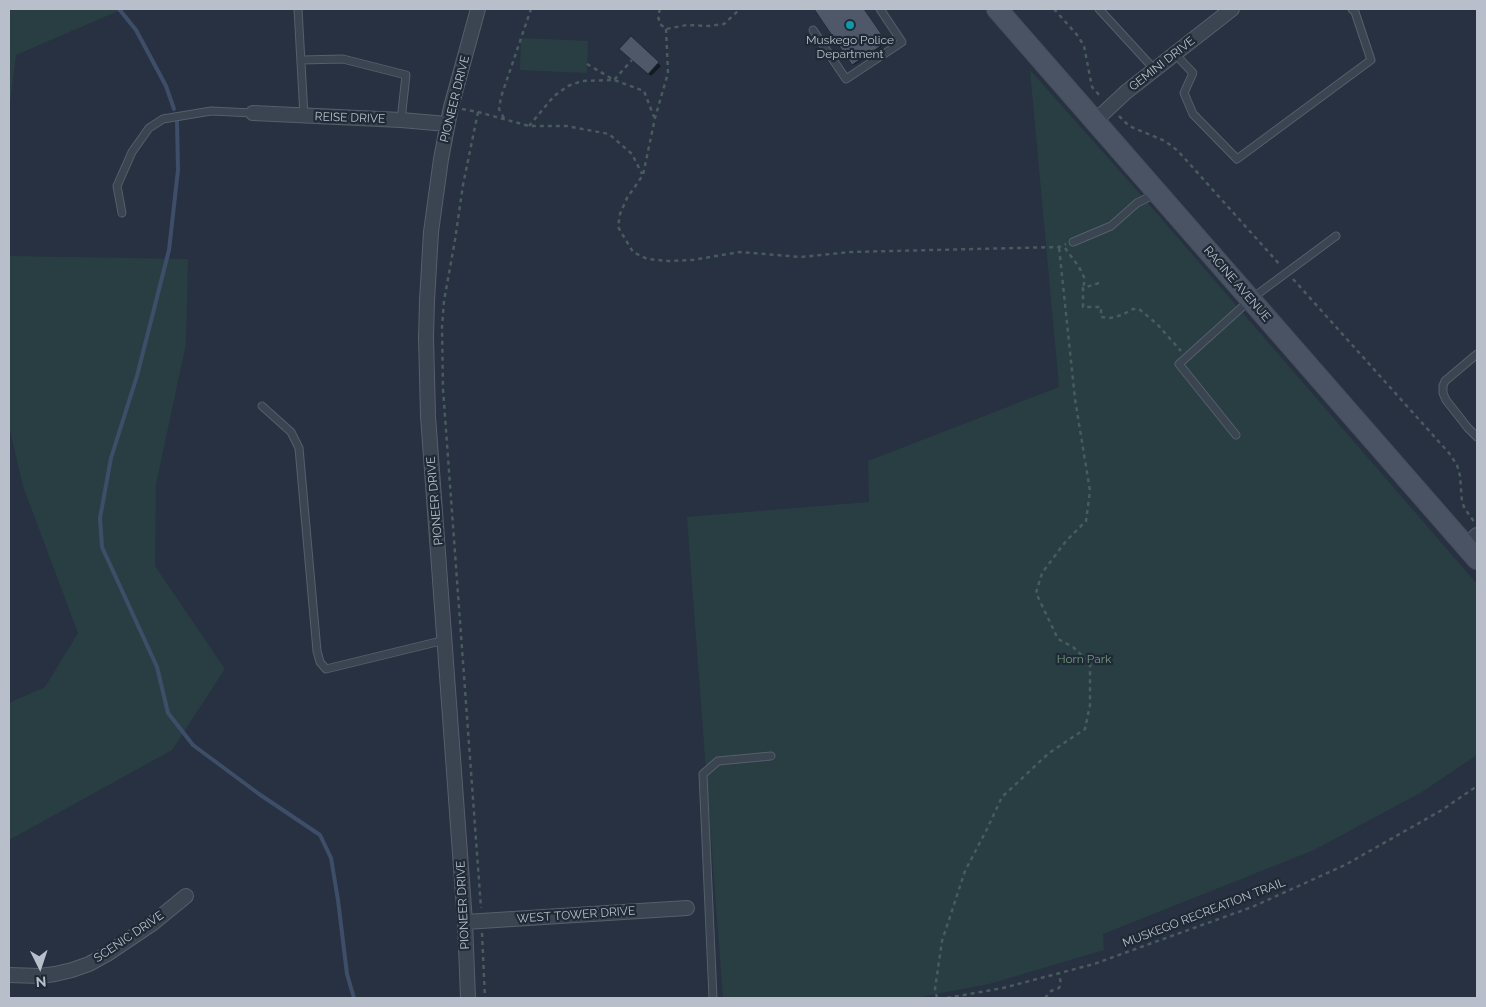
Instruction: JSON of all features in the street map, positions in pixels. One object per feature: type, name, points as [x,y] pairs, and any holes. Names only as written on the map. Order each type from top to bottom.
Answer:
[{"type":"main road","name":"RACINE AVENUE","points":[[998,9],[1251,300],[1474,547]]},
{"type":"street","name":"PIONEER DRIVE","points":[[468,998],[465,922],[429,425],[426,337],[431,232],[441,159],[451,107],[478,9]]},
{"type":"street","name":"GEMINI DRIVE","points":[[1095,121],[1126,92],[1232,9]]},
{"type":"street","name":"REISE DRIVE","points":[[253,113],[447,124]]},
{"type":"street","name":"SCENIC DRIVE","points":[[9,975],[40,976],[55,974],[89,964],[145,928],[186,896]]},
{"type":"street","name":"WEST TOWER DRIVE","points":[[465,922],[687,908]]},
{"type":"lane","points":[[298,9],[304,116]]},
{"type":"lane","points":[[813,30],[846,79],[902,42],[880,9]]},
{"type":"lane","points":[[1099,9],[1155,70]]},
{"type":"lane","points":[[1175,54],[1193,73],[1184,93],[1193,114],[1238,159],[1371,60],[1355,12],[1352,9]]},
{"type":"lane","points":[[301,60],[343,59],[406,75],[401,120]]},
{"type":"lane","points":[[122,213],[117,186],[132,152],[149,128],[163,119],[211,112],[253,113]]},
{"type":"lane","points":[[1072,242],[1111,226],[1137,203],[1157,193]]},
{"type":"lane","points":[[1236,435],[1179,364],[1251,300],[1336,236]]},
{"type":"lane","points":[[1477,354],[1445,381],[1443,386],[1446,400],[1477,436]]},
{"type":"lane","points":[[262,406],[291,432],[299,448],[317,651],[320,662],[326,669],[445,640]]},
{"type":"lane","points":[[713,998],[703,774],[718,761],[771,756]]},
{"type":"path","points":[[504,118],[499,109],[501,97],[531,9]]},
{"type":"path","points":[[660,9],[658,16],[660,24],[666,29],[668,73],[655,118],[643,175],[627,198],[620,214],[618,227],[633,252],[646,258],[668,261],[692,260],[740,252],[801,258],[851,252],[1059,247],[1072,242]]},
{"type":"path","points":[[666,29],[687,25],[709,26],[724,24],[740,9]]},
{"type":"path","points":[[1054,9],[1078,36],[1084,46],[1092,87]]},
{"type":"path","points":[[529,126],[554,96],[568,86],[582,81],[614,80],[632,60]]},
{"type":"path","points":[[588,64],[614,80],[644,91],[655,118]]},
{"type":"path","points":[[451,107],[504,118],[529,126],[567,126],[609,134],[632,154],[643,175]]},
{"type":"path","points":[[478,112],[463,185],[444,301],[442,327],[443,389],[481,915]]},
{"type":"path","points":[[1122,120],[1129,126],[1165,141],[1178,151],[1449,453],[1457,465],[1460,476],[1462,502],[1477,526]]},
{"type":"path","points":[[1063,246],[1085,280],[1083,307],[1101,308],[1101,317],[1110,318],[1139,308],[1157,324],[1187,357]]},
{"type":"path","points":[[937,998],[935,989],[942,941],[965,872],[1002,797],[1049,753],[1085,729],[1090,705],[1090,663],[1073,647],[1058,639],[1036,593],[1042,572],[1066,541],[1086,522],[1090,491],[1075,400],[1059,247]]},
{"type":"path","points":[[1083,288],[1099,283]]},
{"type":"path","name":"MUSKEGO RECREATION TRAIL","points":[[947,998],[1003,988],[1094,964],[1252,907],[1345,865],[1442,810],[1477,786]]},
{"type":"path","points":[[482,929],[484,998]]},
{"type":"path","points":[[1045,998],[1051,991],[1059,988],[1061,984],[1059,974]]},
{"type":"green space","points":[[9,9],[123,9],[16,55],[9,112]]},
{"type":"green space","points":[[521,38],[588,41],[587,73],[520,70]]},
{"type":"green space","name":"Horn Park","points":[[1030,70],[1133,186],[1477,584],[1477,755],[1422,792],[1314,850],[1103,934],[1104,950],[989,984],[915,998],[723,998],[687,517],[869,502],[868,461],[1059,387]]},
{"type":"green space","points":[[9,256],[188,259],[186,344],[156,484],[155,566],[225,669],[172,750],[9,840],[9,703],[45,687],[78,633],[23,486],[9,426]]},
{"type":"building","name":"Muskego Police Department","points":[[814,9],[864,9],[887,42],[852,65]]},
{"type":"building","points":[[631,36],[659,62],[648,74],[619,49]]},
{"type":"waterway","points":[[119,9],[136,30],[166,86],[174,109]]},
{"type":"waterway","points":[[177,122],[178,170],[169,250],[137,376],[111,458],[100,518],[102,547],[157,667],[168,713],[193,745],[259,794],[320,835],[331,858],[347,974],[354,998]]},
{"type":"place","name":"Muskego Police Department","points":[[850,25]]}]
